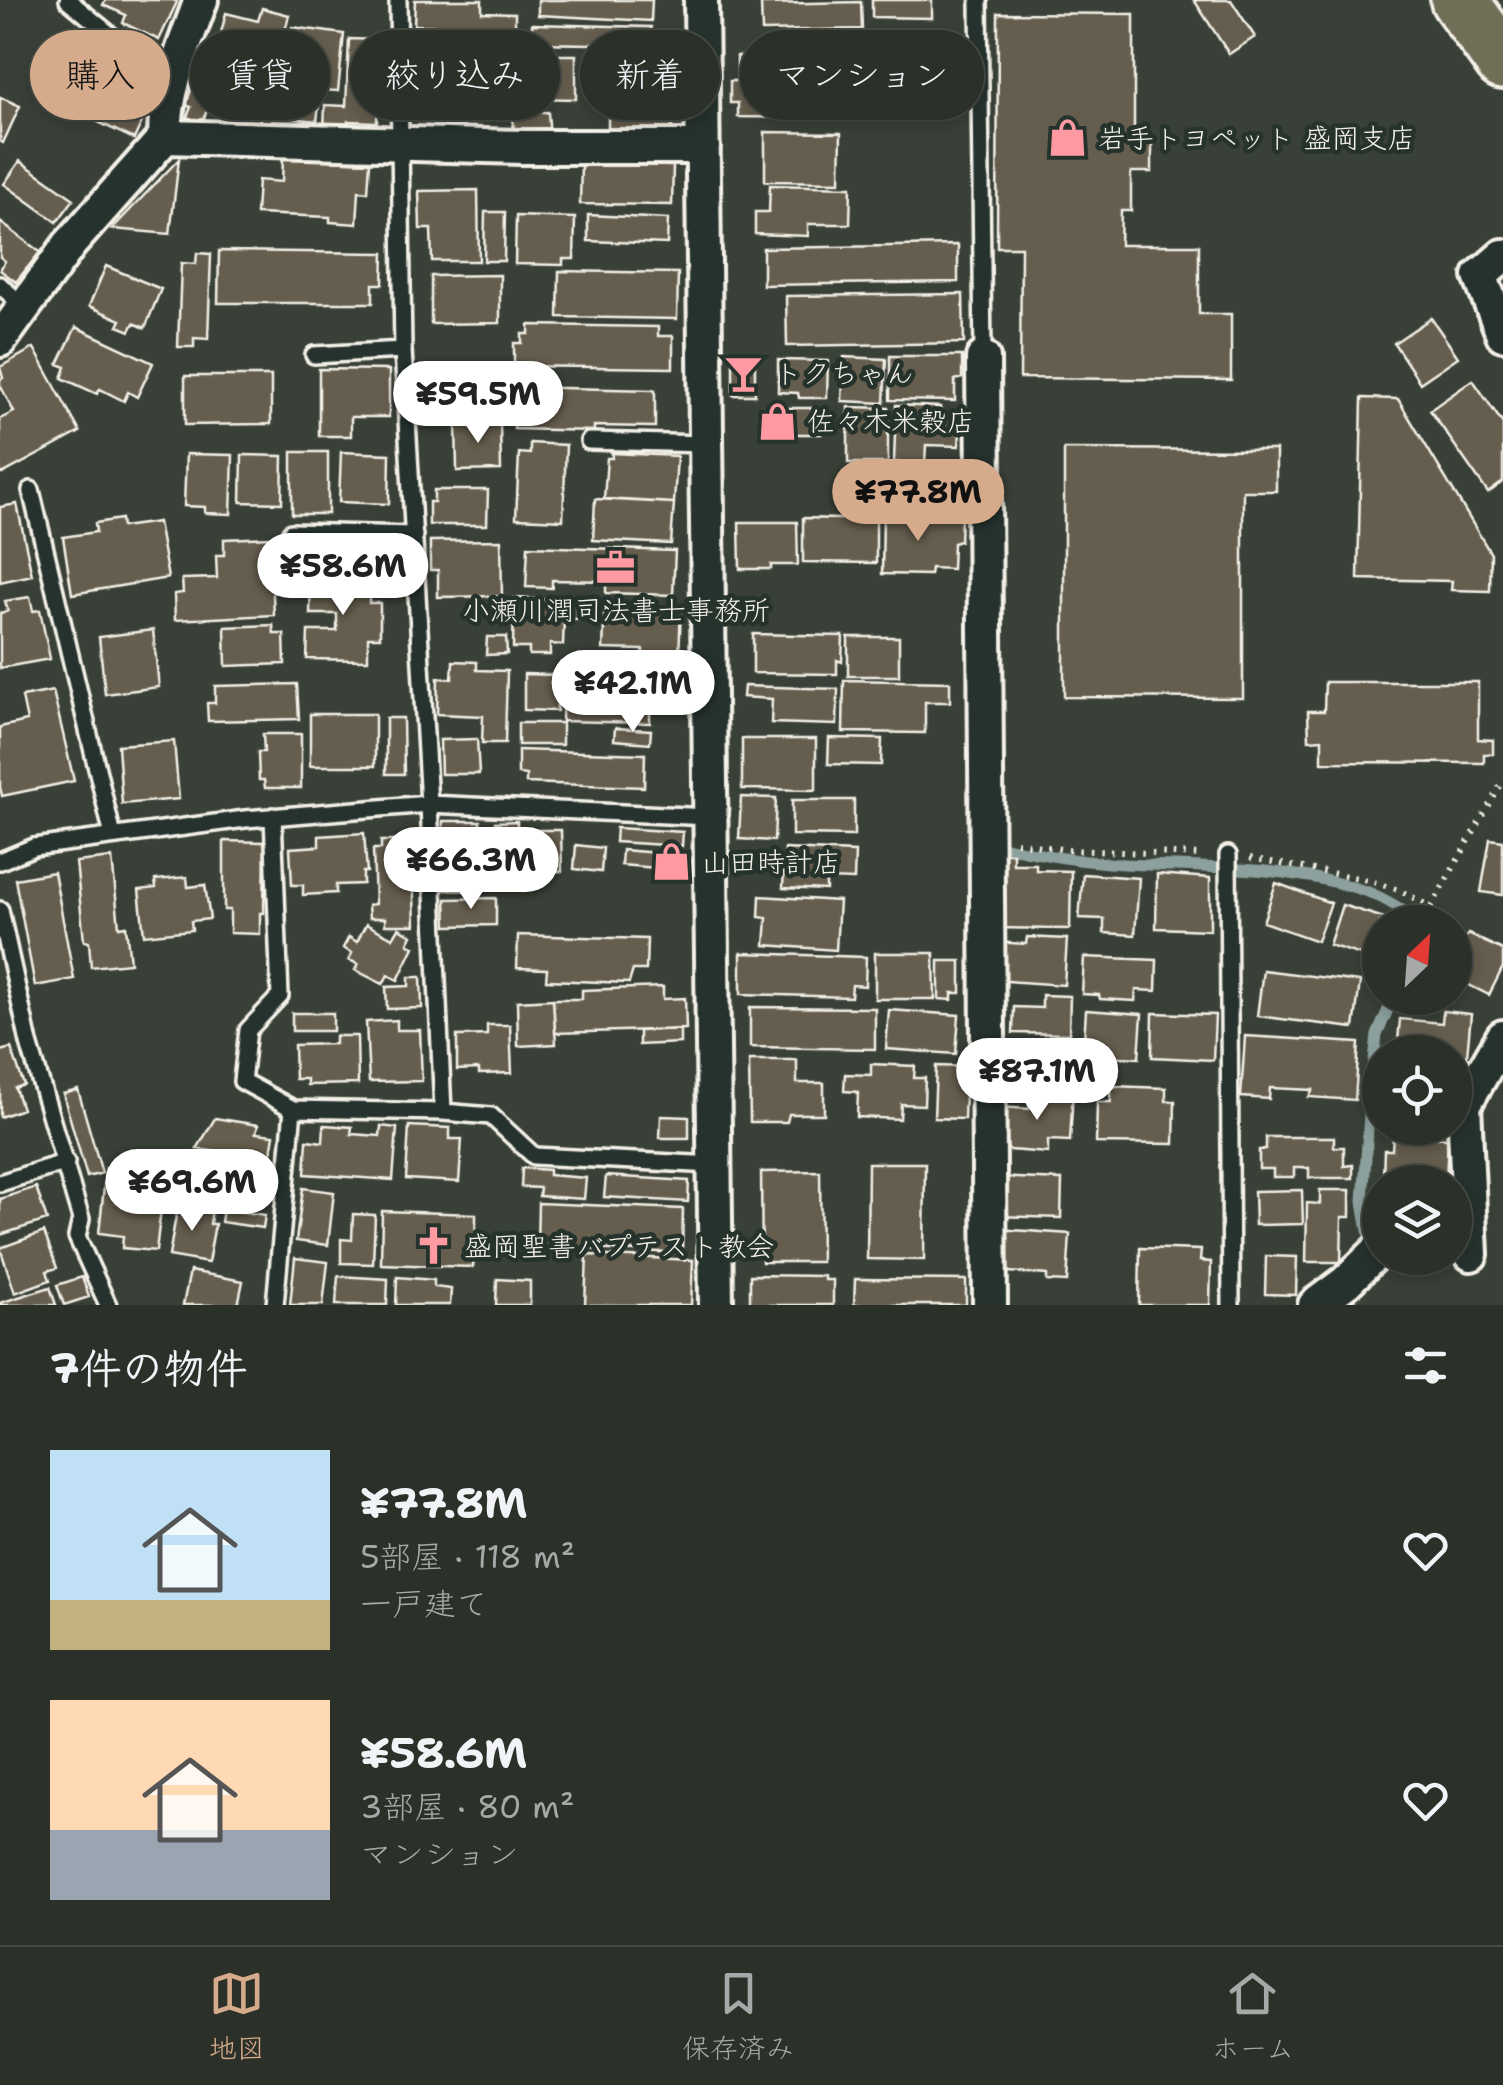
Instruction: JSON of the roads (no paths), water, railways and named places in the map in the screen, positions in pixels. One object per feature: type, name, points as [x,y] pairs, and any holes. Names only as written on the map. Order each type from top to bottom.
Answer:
[{"type":"highway","points":[[1458,0],[1503,61]]},
{"type":"street","points":[[0,340],[12,296],[70,244],[165,136],[165,112],[201,0]]},
{"type":"street","points":[[701,0],[716,1305]]},
{"type":"street","points":[[165,136],[522,147],[703,147]]},
{"type":"street","points":[[1503,256],[1480,276],[1503,334]]},
{"type":"street","points":[[983,358],[990,1305]]},
{"type":"street","points":[[1476,1255],[1464,1105],[1503,1036]]},
{"type":"street","points":[[1315,1305],[1362,1267]]},
{"type":"lane","points":[[68,0],[113,37],[177,67]]},
{"type":"lane","points":[[398,0],[403,350],[442,1112]]},
{"type":"lane","points":[[979,0],[983,358]]},
{"type":"lane","points":[[314,355],[403,350]]},
{"type":"lane","points":[[590,441],[706,444]]},
{"type":"lane","points":[[31,490],[113,836]]},
{"type":"lane","points":[[291,532],[414,535]]},
{"type":"lane","points":[[0,861],[34,847],[113,836],[273,816],[429,804],[710,817]]},
{"type":"lane","points":[[273,816],[280,996],[248,1030],[242,1081],[293,1109],[491,1116],[534,1156],[715,1165]]},
{"type":"lane","points":[[1228,856],[1231,1305]]},
{"type":"lane","points":[[0,910],[29,1043],[82,1219],[78,1236],[108,1305]]},
{"type":"lane","points":[[275,1305],[293,1109]]},
{"type":"lane","points":[[0,1183],[66,1162]]},
{"type":"waterway","points":[[993,844],[1093,862],[1304,876],[1368,892],[1394,905]]},
{"type":"waterway","points":[[1365,1165],[1377,1035],[1386,1015]]},
{"type":"place","name":"岩手トヨペット 盛岡支店","points":[[1068,138]]},
{"type":"place","name":"トクちゃん","points":[[744,373]]},
{"type":"place","name":"佐々木米穀店","points":[[777,421]]},
{"type":"place","name":"小瀬川潤司法書士事務所","points":[[616,568]]},
{"type":"place","name":"山田時計店","points":[[671,862]]},
{"type":"place","name":"盛岡聖書バプテスト教会","points":[[434,1246]]}]
